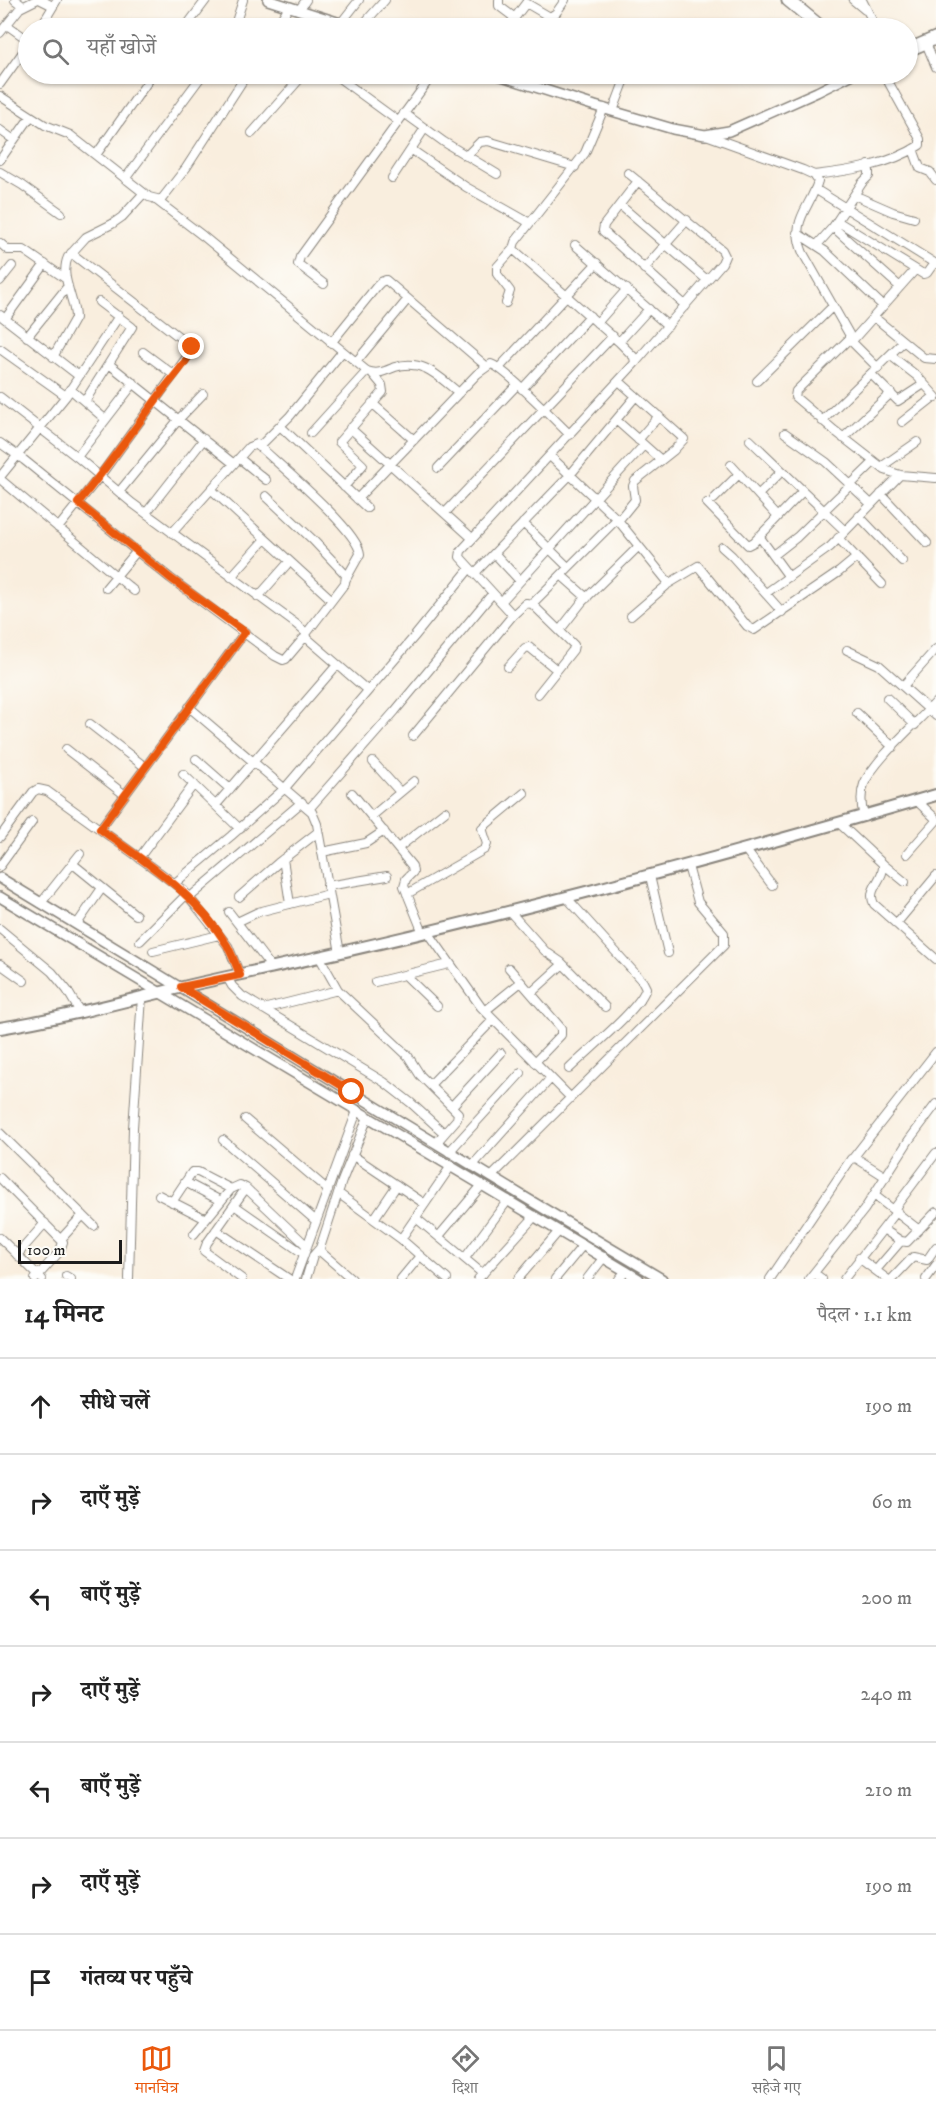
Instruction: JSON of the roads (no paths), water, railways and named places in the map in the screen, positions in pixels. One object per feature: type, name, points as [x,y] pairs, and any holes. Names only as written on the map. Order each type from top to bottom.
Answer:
[{"type":"main road","points":[[788,0],[810,18]]},
{"type":"main road","points":[[0,1028],[320,958],[511,913],[688,866],[936,795]]},
{"type":"street","points":[[15,0],[23,6]]},
{"type":"street","points":[[0,33],[23,6],[36,0]]},
{"type":"street","points":[[41,0],[55,3],[46,18]]},
{"type":"street","points":[[192,18],[206,0]]},
{"type":"street","points":[[237,18],[243,0]]},
{"type":"street","points":[[268,0],[318,18]]},
{"type":"street","points":[[285,18],[306,0]]},
{"type":"street","points":[[345,18],[359,0]]},
{"type":"street","points":[[369,18],[385,0]]},
{"type":"street","points":[[500,0],[499,6],[515,18],[527,1],[550,16],[556,14],[566,0]]},
{"type":"street","points":[[853,0],[868,13]]},
{"type":"street","points":[[862,0],[871,18]]},
{"type":"street","points":[[7,25],[18,33]]},
{"type":"street","points":[[931,40],[936,67]]},
{"type":"street","points":[[0,84],[18,59]]},
{"type":"street","points":[[0,65],[9,72]]},
{"type":"street","points":[[96,155],[146,84]]},
{"type":"street","points":[[125,179],[196,84]]},
{"type":"street","points":[[156,200],[164,197],[186,168],[241,84]]},
{"type":"street","points":[[252,133],[295,84]]},
{"type":"street","points":[[347,84],[398,121]]},
{"type":"street","points":[[324,284],[302,267],[298,261],[426,84]]},
{"type":"street","points":[[527,84],[673,129],[705,135],[814,175],[869,165],[920,145],[920,139],[890,84]]},
{"type":"street","points":[[506,303],[510,291],[497,274],[496,267],[513,249],[515,242],[585,153],[622,84]]},
{"type":"street","points":[[705,135],[729,131],[833,84]]},
{"type":"street","points":[[0,96],[45,125],[70,135],[203,236],[342,352],[370,372],[383,389],[339,442],[363,465],[344,487]]},
{"type":"street","points":[[404,113],[466,156],[497,174]]},
{"type":"street","points":[[0,160],[31,116]]},
{"type":"street","points":[[392,178],[426,129]]},
{"type":"street","points":[[0,130],[14,140]]},
{"type":"street","points":[[466,156],[480,142],[488,141],[575,166]]},
{"type":"street","points":[[913,149],[920,168],[930,172],[936,180]]},
{"type":"street","points":[[412,150],[466,187],[530,223]]},
{"type":"street","points":[[817,245],[869,176],[869,165]]},
{"type":"street","points":[[0,172],[61,213]]},
{"type":"street","points":[[513,615],[460,554],[472,538],[619,381],[724,260],[724,252],[628,173]]},
{"type":"street","points":[[814,175],[818,181],[801,213],[797,233],[802,253],[851,340],[878,368]]},
{"type":"street","points":[[638,181],[603,227],[603,231],[686,306]]},
{"type":"street","points":[[814,189],[934,261],[927,273],[922,274],[835,224]]},
{"type":"street","points":[[53,357],[75,318],[67,282],[66,260],[86,237],[122,217],[144,193]]},
{"type":"street","points":[[854,195],[893,212],[914,218]]},
{"type":"street","points":[[620,204],[707,280]]},
{"type":"street","points":[[644,269],[687,220]]},
{"type":"street","points":[[835,224],[900,287]]},
{"type":"street","points":[[797,233],[817,245],[883,306]]},
{"type":"street","points":[[0,243],[10,251],[24,250],[67,282]]},
{"type":"street","points":[[575,244],[668,326]]},
{"type":"street","points":[[513,249],[616,339],[634,357],[635,363]]},
{"type":"street","points":[[58,528],[100,476],[192,347],[71,253]]},
{"type":"street","points":[[499,368],[597,263]]},
{"type":"street","points":[[45,264],[2,317],[79,376]]},
{"type":"street","points":[[0,281],[12,266]]},
{"type":"street","points":[[915,270],[851,340],[795,391],[795,397],[878,465],[900,475],[936,478]]},
{"type":"street","points":[[331,342],[384,280],[486,366]]},
{"type":"street","points":[[27,337],[67,282]]},
{"type":"street","points":[[597,323],[627,289]]},
{"type":"street","points":[[356,362],[408,299]]},
{"type":"street","points":[[85,401],[132,327],[99,302]]},
{"type":"street","points":[[757,381],[833,306]]},
{"type":"street","points":[[445,513],[543,410],[649,309]]},
{"type":"street","points":[[119,316],[68,392],[0,478],[134,591]]},
{"type":"street","points":[[438,468],[590,316]]},
{"type":"street","points":[[874,316],[903,342],[927,359],[936,358]]},
{"type":"street","points":[[822,421],[903,342]]},
{"type":"street","points":[[0,349],[85,401],[105,419]]},
{"type":"street","points":[[143,352],[174,375]]},
{"type":"street","points":[[259,447],[280,426],[342,352]]},
{"type":"street","points":[[890,355],[908,368],[936,396],[902,422]]},
{"type":"street","points":[[109,364],[204,439],[266,480]]},
{"type":"street","points":[[357,499],[486,366],[493,364],[499,368],[570,435]]},
{"type":"street","points":[[370,372],[380,373],[401,366],[427,367],[459,393]]},
{"type":"street","points":[[311,433],[370,372]]},
{"type":"street","points":[[871,374],[896,400],[900,401],[924,384]]},
{"type":"street","points":[[532,604],[635,501],[633,483],[684,439],[619,381]]},
{"type":"street","points":[[77,457],[134,383]]},
{"type":"street","points":[[843,438],[891,393]]},
{"type":"street","points":[[119,492],[179,419],[203,394]]},
{"type":"street","points":[[175,883],[285,788],[367,690],[473,571],[495,554],[570,475],[636,396]]},
{"type":"street","points":[[0,397],[146,513],[258,597],[367,690]]},
{"type":"street","points":[[372,403],[414,440]]},
{"type":"street","points":[[501,602],[595,500],[641,443],[659,416]]},
{"type":"street","points":[[616,420],[661,460]]},
{"type":"street","points":[[280,426],[367,508]]},
{"type":"street","points":[[350,428],[472,538]]},
{"type":"street","points":[[785,433],[818,455],[872,504]]},
{"type":"street","points":[[146,513],[204,439]]},
{"type":"street","points":[[750,440],[845,531]]},
{"type":"street","points":[[774,555],[797,537],[850,484],[917,442]]},
{"type":"street","points":[[0,443],[170,578],[283,660],[307,637],[360,554],[355,540],[331,514],[257,444],[251,445],[172,533]]},
{"type":"street","points":[[550,456],[617,520],[668,584]]},
{"type":"street","points":[[731,465],[778,517]]},
{"type":"street","points":[[758,495],[782,471]]},
{"type":"street","points":[[739,474],[711,501],[745,543],[751,544],[803,491]]},
{"type":"street","points":[[766,594],[823,553],[900,475]]},
{"type":"street","points":[[212,490],[332,600]]},
{"type":"street","points":[[881,494],[927,543]]},
{"type":"street","points":[[266,496],[343,570],[346,579]]},
{"type":"street","points":[[859,516],[902,561]]},
{"type":"street","points":[[523,523],[568,567]]},
{"type":"street","points":[[759,536],[789,577]]},
{"type":"street","points":[[838,538],[882,584]]},
{"type":"street","points":[[231,577],[265,539]]},
{"type":"street","points":[[560,630],[587,598],[639,546]]},
{"type":"street","points":[[722,547],[782,612]]},
{"type":"street","points":[[106,588],[137,551]]},
{"type":"street","points":[[495,554],[520,581]]},
{"type":"street","points":[[632,616],[668,584],[698,567],[750,629],[758,629],[857,557]]},
{"type":"street","points":[[258,597],[289,562]]},
{"type":"street","points":[[561,575],[587,598]]},
{"type":"street","points":[[309,809],[493,593]]},
{"type":"street","points":[[413,736],[513,615],[526,603],[532,604],[574,643],[574,648],[538,694]]},
{"type":"street","points":[[100,829],[245,632]]},
{"type":"street","points":[[508,667],[527,647],[532,648],[557,670]]},
{"type":"street","points":[[903,686],[936,649]]},
{"type":"street","points":[[847,650],[879,664],[936,716]]},
{"type":"street","points":[[216,805],[337,664]]},
{"type":"street","points":[[887,698],[915,725]]},
{"type":"street","points":[[864,817],[861,800],[864,783],[874,768],[936,702]]},
{"type":"street","points":[[189,707],[302,802],[315,817],[340,953]]},
{"type":"street","points":[[857,713],[893,747]]},
{"type":"street","points":[[90,724],[144,767]]},
{"type":"street","points":[[66,749],[125,795]]},
{"type":"street","points":[[196,759],[230,789]]},
{"type":"street","points":[[373,762],[400,792]]},
{"type":"street","points":[[183,774],[240,829]]},
{"type":"street","points":[[372,816],[414,781]]},
{"type":"street","points":[[139,858],[194,784]]},
{"type":"street","points":[[0,837],[27,799],[38,789],[47,791],[175,883],[228,946],[240,975]]},
{"type":"street","points":[[352,793],[414,869],[404,883],[425,932],[485,1011],[570,1097]]},
{"type":"street","points":[[407,894],[485,849],[487,844],[482,828],[524,793]]},
{"type":"street","points":[[907,854],[936,820],[917,801]]},
{"type":"street","points":[[140,941],[188,896],[302,802]]},
{"type":"street","points":[[398,848],[445,811]]},
{"type":"street","points":[[0,866],[32,822]]},
{"type":"street","points":[[839,823],[905,882]]},
{"type":"street","points":[[322,852],[366,843],[384,831]]},
{"type":"street","points":[[239,897],[318,832]]},
{"type":"street","points":[[745,849],[772,885]]},
{"type":"street","points":[[41,903],[80,855]]},
{"type":"street","points":[[283,859],[290,904]]},
{"type":"street","points":[[73,864],[136,915]]},
{"type":"street","points":[[883,864],[883,871],[872,890],[872,899],[881,912],[936,959]]},
{"type":"street","points":[[491,1177],[724,945],[724,933],[698,903],[688,866]]},
{"type":"street","points":[[237,922],[252,914],[290,904],[328,890],[387,876]]},
{"type":"street","points":[[650,876],[668,953]]},
{"type":"street","points":[[896,924],[936,876]]},
{"type":"street","points":[[0,878],[178,988],[662,1279]]},
{"type":"street","points":[[77,924],[102,888]]},
{"type":"street","points":[[0,897],[639,1279]]},
{"type":"street","points":[[567,898],[644,982],[646,987],[643,996],[626,1015],[569,1069]]},
{"type":"street","points":[[229,912],[272,968]]},
{"type":"street","points":[[511,913],[545,951],[562,964],[604,1007]]},
{"type":"street","points":[[0,929],[52,972],[67,990],[80,1012]]},
{"type":"street","points":[[153,951],[219,934]]},
{"type":"street","points":[[320,958],[338,990],[408,1056],[420,1075],[459,1115],[435,1143]]},
{"type":"street","points":[[0,964],[24,981]]},
{"type":"street","points":[[375,982],[449,964]]},
{"type":"street","points":[[531,993],[562,964]]},
{"type":"street","points":[[510,968],[558,1024],[562,1032],[535,1062]]},
{"type":"street","points":[[405,975],[437,1006]]},
{"type":"street","points":[[227,977],[236,991],[384,1082],[411,1102],[444,1133]]},
{"type":"street","points":[[485,1011],[521,982]]},
{"type":"street","points":[[263,1009],[338,990]]},
{"type":"street","points":[[129,1279],[133,1128],[142,997]]},
{"type":"street","points":[[430,1085],[493,1020]]},
{"type":"street","points":[[770,1279],[848,1162],[936,1052]]},
{"type":"street","points":[[452,1106],[501,1053]]},
{"type":"street","points":[[449,1152],[521,1073]]},
{"type":"street","points":[[472,1166],[551,1078]]},
{"type":"street","points":[[822,1279],[811,1276],[874,1195],[934,1110]]},
{"type":"street","points":[[294,1279],[357,1111]]},
{"type":"street","points":[[306,1279],[313,1256],[320,1248],[338,1192],[368,1117]]},
{"type":"street","points":[[245,1119],[328,1190]]},
{"type":"street","points":[[0,1132],[94,1226]]},
{"type":"street","points":[[223,1140],[316,1221]]},
{"type":"street","points":[[844,1279],[883,1229],[936,1153]]},
{"type":"street","points":[[352,1155],[425,1204]]},
{"type":"street","points":[[853,1158],[886,1177]]},
{"type":"street","points":[[401,1239],[451,1166]]},
{"type":"street","points":[[172,1202],[192,1172],[198,1172],[231,1189]]},
{"type":"street","points":[[0,1178],[61,1239],[62,1248],[39,1278],[0,1238]]},
{"type":"street","points":[[185,1182],[221,1201]]},
{"type":"street","points":[[194,1234],[231,1189],[237,1185],[246,1188],[306,1250]]},
{"type":"street","points":[[374,1219],[397,1185]]},
{"type":"street","points":[[439,1236],[482,1185]]},
{"type":"street","points":[[242,1279],[205,1254],[204,1248],[246,1188]]},
{"type":"street","points":[[338,1192],[401,1239],[447,1279]]},
{"type":"street","points":[[159,1195],[206,1220]]},
{"type":"street","points":[[874,1195],[919,1230]]},
{"type":"street","points":[[465,1258],[508,1200]]},
{"type":"street","points":[[234,1205],[306,1250]]},
{"type":"street","points":[[883,1229],[901,1241],[907,1242],[936,1212]]},
{"type":"street","points":[[61,1239],[83,1215]]},
{"type":"street","points":[[416,1218],[465,1258],[480,1276],[535,1216]]},
{"type":"street","points":[[17,1255],[45,1223]]},
{"type":"street","points":[[216,1230],[290,1279]]},
{"type":"street","points":[[518,1279],[559,1231]]},
{"type":"street","points":[[876,1270],[901,1241]]},
{"type":"street","points":[[555,1279],[583,1245]]},
{"type":"street","points":[[892,1279],[909,1260],[916,1257],[927,1260],[936,1247]]},
{"type":"street","points":[[320,1248],[321,1252],[352,1279]]},
{"type":"street","points":[[402,1278],[420,1256]]},
{"type":"street","points":[[587,1279],[603,1257]]},
{"type":"street","points":[[859,1258],[887,1279]]},
{"type":"street","points":[[926,1279],[936,1265]]},
{"type":"street","points":[[619,1279],[626,1271]]}]
